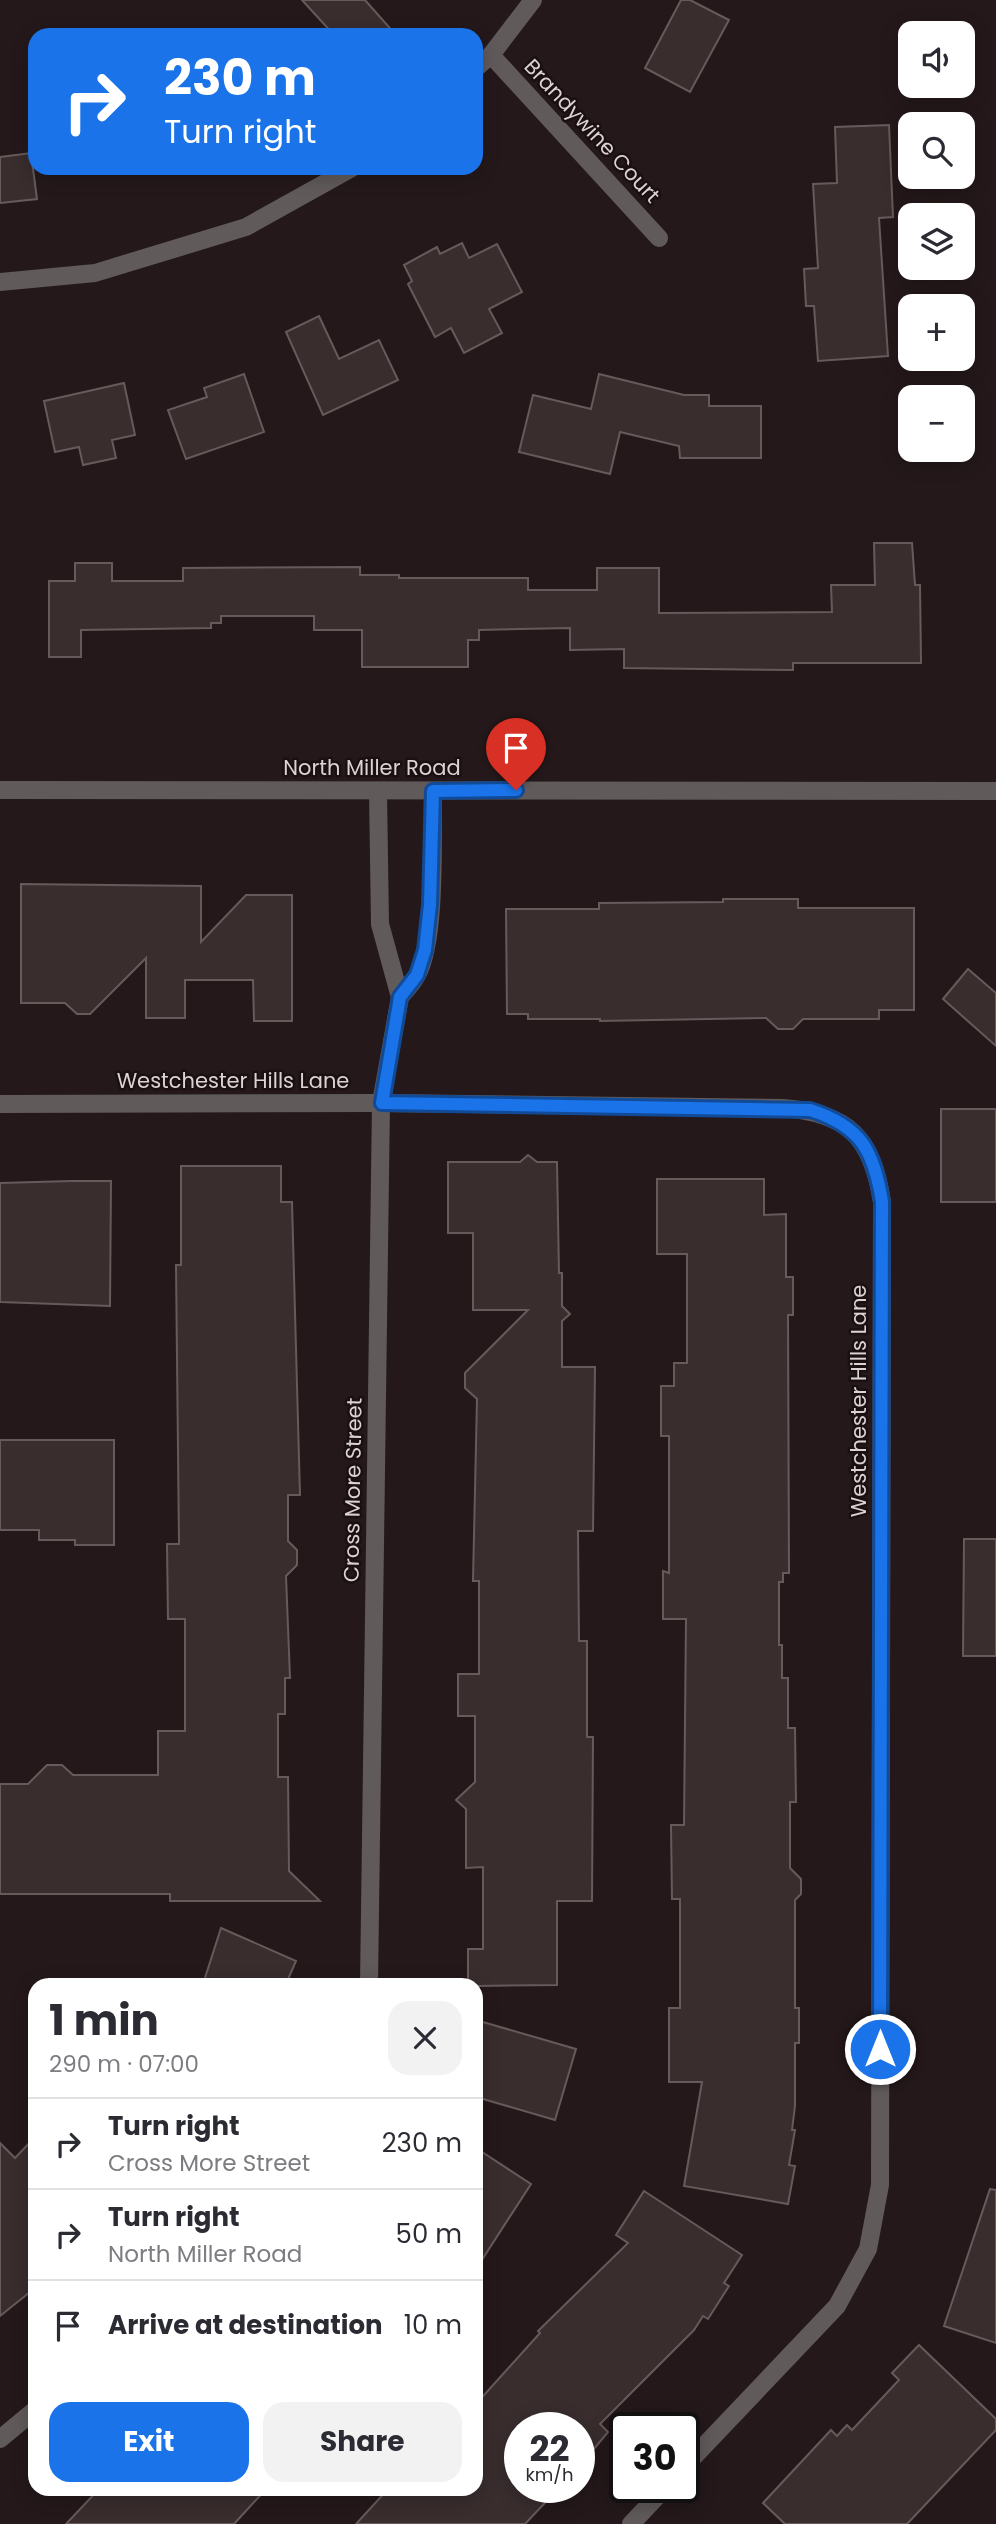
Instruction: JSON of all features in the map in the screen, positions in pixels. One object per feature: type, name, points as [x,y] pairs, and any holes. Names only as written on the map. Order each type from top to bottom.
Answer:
[{"type":"street","points":[[483,62],[533,0]]},
{"type":"street","name":"Brandywine Court","points":[[491,55],[659,239]]},
{"type":"street","points":[[0,282],[96,273],[246,227],[339,175]]},
{"type":"street","name":"North Miller Road","points":[[0,790],[996,791]]},
{"type":"street","name":"Cross More Street","points":[[400,997],[417,975],[425,950],[430,905],[433,791]]},
{"type":"street","name":"Cross More Street","points":[[369,1978],[382,1103],[400,997],[380,924],[378,792]]},
{"type":"street","name":"Westchester Hills Lane","points":[[0,1104],[382,1103],[810,1110],[835,1118],[854,1132],[869,1151],[878,1175],[882,1216],[880,2185],[876,2217],[869,2249],[837,2306],[700,2451]]},
{"type":"street","points":[[0,2439],[28,2416]]},
{"type":"street","points":[[631,2524],[651,2503]]},
{"type":"building","points":[[302,0],[365,0],[390,28],[328,28]]},
{"type":"building","points":[[681,0],[690,0],[729,20],[690,92],[645,68]]},
{"type":"building","points":[[889,125],[893,217],[879,218],[888,356],[818,361],[814,306],[806,306],[804,269],[818,268],[813,184],[837,183],[835,127]]},
{"type":"building","points":[[28,153],[28,175],[34,175],[37,199],[0,203],[0,157]]},
{"type":"building","points":[[462,243],[469,258],[497,244],[522,292],[489,309],[502,333],[464,353],[451,328],[435,337],[408,284],[412,281],[404,265],[437,247],[440,254]]},
{"type":"building","points":[[319,316],[339,359],[379,340],[398,380],[323,415],[286,332]]},
{"type":"building","points":[[244,374],[264,432],[186,459],[168,410],[207,397],[204,388]]},
{"type":"building","points":[[599,374],[684,395],[709,395],[709,406],[761,406],[761,458],[680,458],[679,446],[620,432],[610,474],[519,452],[533,395],[591,409]]},
{"type":"building","points":[[124,383],[135,435],[112,440],[116,458],[83,465],[79,447],[55,452],[44,401]]},
{"type":"building","points":[[874,543],[912,543],[915,585],[920,585],[921,663],[793,663],[793,670],[624,668],[624,649],[570,650],[570,628],[479,630],[479,640],[468,640],[468,667],[362,667],[362,630],[314,630],[314,616],[221,616],[221,623],[211,623],[211,628],[81,630],[81,657],[49,657],[49,581],[75,581],[75,563],[112,563],[112,581],[183,581],[183,568],[360,567],[360,575],[399,575],[399,578],[528,578],[528,590],[597,590],[597,568],[659,568],[659,613],[832,612],[831,585],[875,585]]},
{"type":"building","points":[[21,884],[201,886],[201,942],[246,895],[292,895],[292,1021],[254,1021],[253,980],[185,980],[185,1018],[146,1018],[146,958],[90,1014],[77,1014],[65,1003],[21,1003]]},
{"type":"building","points":[[723,899],[798,899],[798,908],[914,908],[914,1010],[879,1010],[879,1019],[803,1019],[793,1029],[778,1029],[766,1018],[600,1021],[528,1019],[528,1014],[507,1014],[506,909],[599,909],[599,903],[723,902]]},
{"type":"building","points":[[968,969],[996,993],[996,1046],[943,999]]},
{"type":"building","points":[[941,1109],[996,1109],[996,1202],[941,1202]]},
{"type":"building","points":[[528,1155],[537,1162],[557,1162],[559,1273],[562,1273],[562,1306],[570,1314],[562,1321],[562,1367],[595,1367],[593,1531],[578,1531],[579,1641],[587,1641],[587,1737],[593,1737],[592,1901],[557,1901],[557,1985],[483,1986],[483,1978],[468,1978],[468,1949],[483,1949],[483,1867],[466,1868],[466,1809],[456,1800],[475,1782],[475,1716],[458,1716],[458,1674],[479,1674],[479,1581],[473,1581],[477,1399],[465,1388],[465,1373],[528,1310],[473,1310],[473,1233],[448,1233],[448,1162],[520,1162]]},
{"type":"building","points":[[181,1166],[281,1166],[281,1202],[292,1202],[300,1495],[288,1495],[288,1541],[297,1550],[297,1565],[286,1576],[290,1678],[285,1678],[285,1714],[278,1714],[278,1777],[288,1777],[289,1871],[320,1901],[170,1901],[170,1894],[0,1894],[0,1784],[28,1784],[47,1765],[62,1765],[73,1775],[158,1775],[158,1731],[185,1731],[185,1619],[168,1619],[167,1544],[179,1544],[176,1265],[181,1265]]},
{"type":"building","points":[[657,1179],[764,1179],[764,1215],[786,1214],[786,1277],[793,1277],[793,1315],[788,1315],[789,1573],[783,1573],[783,1582],[779,1582],[779,1645],[782,1645],[782,1678],[788,1678],[788,1728],[795,1728],[796,1802],[790,1802],[790,1868],[801,1879],[801,1894],[795,1900],[795,2008],[799,2008],[799,2043],[795,2043],[795,2106],[792,2130],[795,2130],[789,2165],[795,2166],[788,2204],[684,2186],[702,2082],[669,2082],[669,2008],[680,2008],[680,1899],[672,1899],[671,1825],[684,1825],[686,1619],[663,1619],[663,1571],[669,1573],[669,1436],[661,1436],[661,1386],[674,1386],[674,1363],[687,1363],[687,1254],[657,1254]]},
{"type":"building","points":[[111,1181],[110,1306],[0,1302],[0,1183]]},
{"type":"building","points":[[0,1440],[114,1440],[114,1545],[75,1545],[75,1540],[39,1540],[39,1530],[0,1530]]},
{"type":"building","points":[[964,1539],[996,1539],[996,1656],[963,1656]]},
{"type":"building","points":[[221,1928],[296,1961],[289,1978],[205,1978]]},
{"type":"building","points":[[483,2022],[576,2049],[555,2120],[483,2099]]},
{"type":"building","points":[[0,2143],[15,2158],[28,2144],[28,2294],[0,2316]]},
{"type":"building","points":[[483,2153],[531,2184],[483,2258]]},
{"type":"building","points":[[990,2189],[996,2190],[996,2343],[944,2326]]},
{"type":"building","points":[[644,2191],[742,2255],[724,2283],[729,2286],[708,2319],[703,2316],[694,2330],[609,2412],[600,2424],[608,2432],[595,2448],[595,2412],[504,2412],[504,2503],[545,2503],[525,2524],[356,2524],[382,2496],[483,2496],[483,2396],[540,2333],[538,2331],[628,2243],[616,2235]]},
{"type":"building","points":[[919,2345],[996,2419],[996,2430],[907,2524],[785,2524],[763,2503],[831,2430],[837,2436],[847,2425],[852,2430],[899,2380],[892,2373]]},
{"type":"building","points":[[92,2496],[260,2496],[234,2524],[66,2524]]},
{"type":"route","points":[[516,790],[433,791],[430,905],[425,950],[417,975],[400,997],[382,1103],[810,1110],[835,1118],[854,1132],[869,1151],[878,1175],[882,1202],[880,2049]]}]
